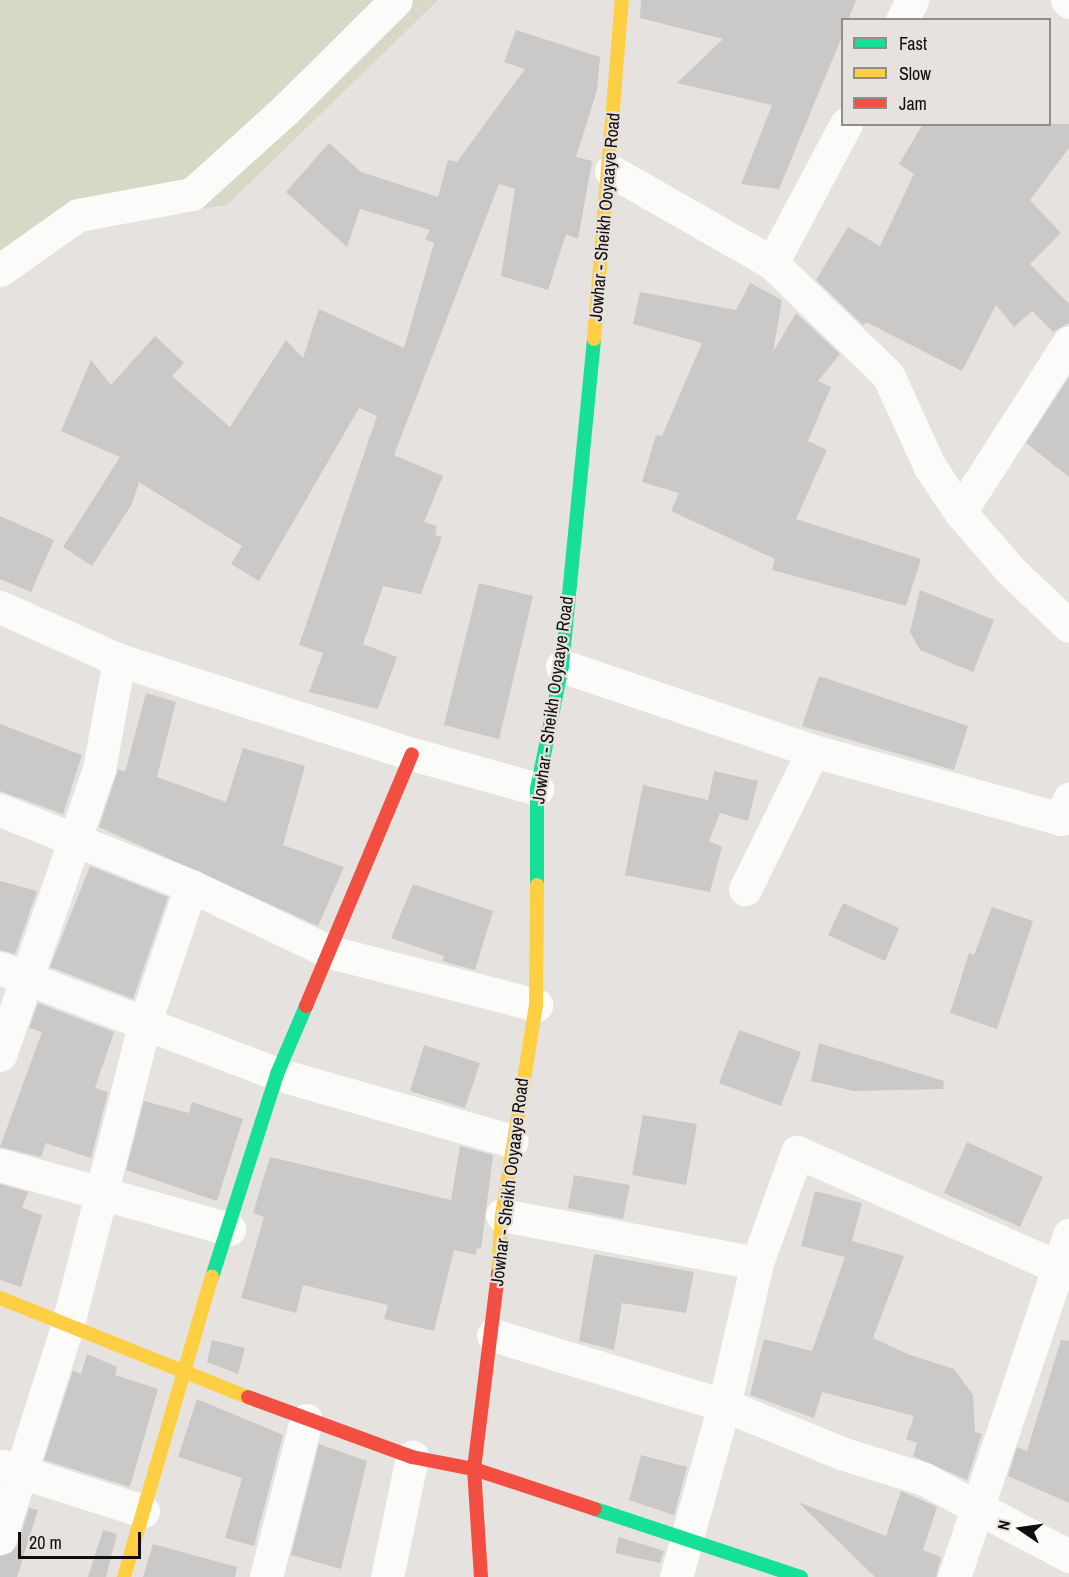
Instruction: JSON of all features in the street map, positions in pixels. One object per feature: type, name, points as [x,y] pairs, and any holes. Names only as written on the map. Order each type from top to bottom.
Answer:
[{"type":"street","points":[[0,270],[78,215],[192,194],[285,110],[396,0]]},
{"type":"street","name":"Jowhar - Sheikh Ooyaaye Road","points":[[481,1577],[474,1470],[493,1335],[502,1215],[512,1141],[536,1005],[537,789],[562,666],[611,171],[622,0]]},
{"type":"street","points":[[903,18],[912,0]]},
{"type":"street","points":[[772,263],[845,126]]},
{"type":"street","points":[[611,171],[772,263],[888,375],[930,467],[960,512],[1010,570],[1069,626]]},
{"type":"street","points":[[960,512],[1069,342]]},
{"type":"street","points":[[0,607],[119,660],[412,754],[537,789]]},
{"type":"street","points":[[0,1055],[12,972],[74,837],[99,769],[119,660]]},
{"type":"street","points":[[562,666],[813,752],[1061,819],[1069,799]]},
{"type":"street","points":[[745,889],[813,752]]},
{"type":"street","points":[[124,1577],[182,1373],[277,1074],[412,754]]},
{"type":"street","points":[[0,810],[74,837],[191,886],[330,952],[536,1005]]},
{"type":"street","points":[[0,1538],[11,1469],[68,1324],[144,1025],[191,886]]},
{"type":"street","points":[[12,972],[144,1025],[277,1074],[512,1141]]},
{"type":"street","points":[[676,1577],[724,1406],[758,1263],[797,1152],[1062,1269]]},
{"type":"street","points":[[0,1165],[101,1191],[229,1229]]},
{"type":"street","points":[[502,1215],[758,1263]]},
{"type":"street","points":[[954,1577],[1062,1269],[1069,1235]]},
{"type":"street","points":[[0,1298],[68,1324],[182,1373],[412,1457],[474,1470],[686,1542],[801,1577]]},
{"type":"street","points":[[493,1335],[724,1406],[841,1453],[924,1479],[1069,1556]]},
{"type":"street","points":[[266,1577],[306,1420]]},
{"type":"street","points":[[387,1577],[412,1457]]},
{"type":"street","points":[[11,1469],[143,1511]]},
{"type":"green space","points":[[0,0],[438,0],[227,205],[74,226],[0,286]]},
{"type":"building","points":[[641,0],[856,0],[849,18],[841,18],[841,39],[779,189],[741,184],[772,105],[677,83],[723,39],[640,18]]},
{"type":"building","points":[[516,30],[600,57],[597,90],[576,157],[592,161],[578,239],[566,234],[548,290],[501,276],[515,189],[499,184],[394,455],[443,476],[424,522],[437,526],[435,535],[442,537],[421,594],[383,586],[363,644],[397,657],[378,709],[309,692],[323,653],[299,645],[377,416],[359,408],[259,581],[231,564],[242,546],[139,482],[132,504],[92,566],[63,547],[120,457],[61,431],[91,360],[111,385],[155,336],[184,363],[172,376],[230,427],[286,340],[303,358],[319,309],[404,348],[434,243],[425,239],[430,230],[360,209],[347,247],[286,192],[329,143],[361,172],[438,197],[448,160],[457,162],[525,69],[504,62]]},
{"type":"building","points":[[1069,124],[1069,148],[1030,200],[1061,233],[1030,264],[1069,304],[1069,323],[1053,332],[1032,311],[1014,327],[996,305],[962,371],[866,322],[863,325],[816,280],[848,227],[880,246],[914,174],[899,164],[922,126]]},
{"type":"building","points":[[750,283],[782,300],[773,352],[796,313],[840,354],[818,381],[831,387],[808,441],[827,450],[796,519],[921,559],[906,606],[772,570],[775,559],[671,511],[679,493],[642,482],[656,435],[662,436],[702,343],[633,324],[640,292],[736,310]]},
{"type":"building","points":[[1069,377],[1069,477],[1026,443]]},
{"type":"building","points":[[0,516],[54,540],[31,592],[0,579]]},
{"type":"building","points":[[479,583],[533,596],[499,739],[444,725]]},
{"type":"building","points":[[920,590],[994,620],[973,672],[920,650],[910,632]]},
{"type":"building","points":[[819,676],[968,726],[954,770],[802,726]]},
{"type":"building","points":[[146,693],[176,702],[157,777],[226,802],[243,748],[305,766],[283,845],[344,867],[318,926],[99,827],[118,769],[125,772]]},
{"type":"building","points":[[0,724],[82,755],[63,814],[0,791]]},
{"type":"building","points":[[714,771],[758,781],[748,821],[720,813],[709,841],[722,847],[710,892],[625,875],[643,785],[708,800]]},
{"type":"building","points":[[90,866],[168,897],[133,999],[50,967]]},
{"type":"building","points":[[0,881],[37,891],[15,954],[0,950]]},
{"type":"building","points":[[413,884],[493,911],[475,970],[442,961],[444,956],[391,938]]},
{"type":"building","points":[[843,903],[899,928],[885,961],[828,935]]},
{"type":"building","points":[[992,907],[1033,921],[997,1029],[950,1013],[969,953],[974,955]]},
{"type":"building","points":[[38,1003],[114,1032],[95,1088],[108,1092],[91,1158],[46,1143],[41,1157],[0,1147],[42,1032],[29,1028]]},
{"type":"building","points":[[739,1030],[801,1052],[781,1106],[719,1083]]},
{"type":"building","points":[[819,1043],[944,1081],[943,1089],[854,1091],[811,1081]]},
{"type":"building","points":[[424,1045],[480,1063],[465,1108],[410,1091]]},
{"type":"building","points":[[144,1101],[189,1113],[192,1102],[243,1119],[217,1201],[126,1170]]},
{"type":"building","points":[[643,1115],[697,1124],[686,1185],[632,1175]]},
{"type":"building","points":[[967,1142],[1043,1177],[1020,1227],[944,1193]]},
{"type":"building","points":[[460,1146],[493,1155],[481,1249],[477,1248],[476,1255],[454,1250],[434,1331],[384,1319],[388,1305],[303,1285],[296,1313],[241,1298],[264,1217],[253,1213],[270,1157],[451,1200]]},
{"type":"building","points":[[574,1175],[630,1185],[623,1219],[568,1208]]},
{"type":"building","points":[[0,1184],[28,1192],[22,1208],[42,1215],[21,1287],[0,1280]]},
{"type":"building","points":[[815,1191],[862,1203],[852,1241],[904,1256],[873,1338],[910,1355],[954,1369],[973,1395],[975,1432],[982,1434],[967,1480],[913,1456],[917,1443],[906,1439],[914,1416],[822,1392],[814,1418],[750,1395],[764,1339],[812,1351],[845,1257],[801,1246]]},
{"type":"building","points":[[594,1254],[694,1272],[686,1313],[622,1303],[614,1350],[579,1341]]},
{"type":"building","points":[[212,1340],[245,1348],[238,1374],[207,1362]]},
{"type":"building","points":[[1061,1340],[1069,1341],[1069,1503],[1008,1476],[1017,1447],[1027,1451]]},
{"type":"building","points":[[87,1354],[117,1367],[115,1375],[158,1389],[130,1487],[44,1460],[73,1370],[81,1374]]},
{"type":"building","points":[[197,1399],[283,1435],[254,1546],[225,1538],[242,1478],[178,1457]]},
{"type":"building","points":[[319,1444],[367,1461],[341,1569],[291,1555]]},
{"type":"building","points":[[641,1455],[687,1467],[674,1515],[629,1500]]},
{"type":"building","points":[[901,1491],[937,1507],[923,1550],[941,1557],[936,1577],[875,1577],[798,1502],[886,1536]]},
{"type":"building","points":[[29,1508],[38,1510],[17,1577],[0,1577],[0,1556],[12,1552],[18,1544]]},
{"type":"building","points":[[103,1530],[117,1534],[106,1577],[88,1577]]},
{"type":"building","points":[[619,1537],[664,1551],[660,1563],[615,1553]]},
{"type":"building","points":[[153,1544],[237,1567],[235,1577],[143,1577]]},
{"type":"traffic: fast","points":[[537,885],[537,789],[562,666],[594,339]]},
{"type":"traffic: fast","points":[[212,1277],[277,1074],[306,1006]]},
{"type":"traffic: fast","points":[[595,1509],[801,1577]]},
{"type":"traffic: slow","points":[[594,339],[622,0]]},
{"type":"traffic: slow","points":[[498,1273],[502,1215],[536,1005],[537,885]]},
{"type":"traffic: slow","points":[[124,1577],[212,1277]]},
{"type":"traffic: slow","points":[[0,1298],[248,1397]]},
{"type":"traffic: jam","points":[[306,1006],[412,754]]},
{"type":"traffic: jam","points":[[481,1577],[474,1469],[498,1273]]},
{"type":"traffic: jam","points":[[248,1397],[412,1457],[474,1469],[595,1509]]}]
